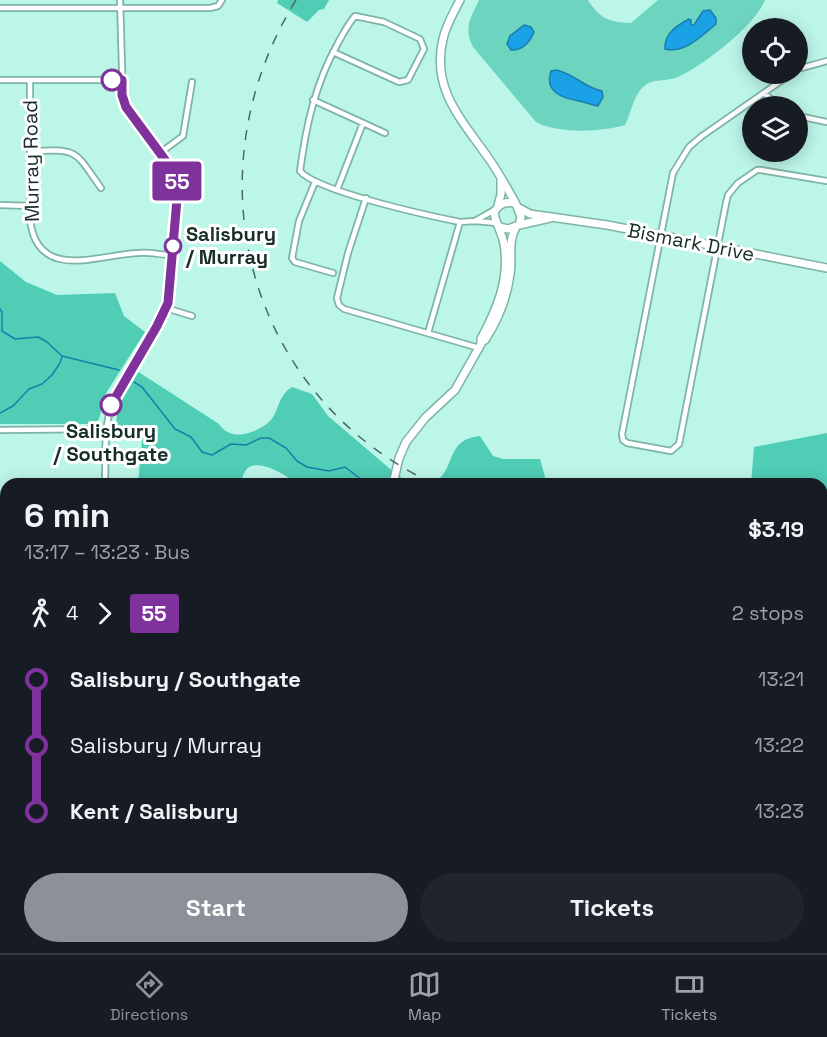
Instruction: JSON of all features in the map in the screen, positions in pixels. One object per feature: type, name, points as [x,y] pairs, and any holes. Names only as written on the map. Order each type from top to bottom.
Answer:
[{"type":"main road","points":[[394,478],[406,442],[419,425],[455,390],[493,328],[505,299],[511,271],[510,239],[522,217],[490,159],[452,107],[441,77],[443,38],[460,0]]},
{"type":"main road","points":[[480,346],[481,339],[496,310],[504,280],[505,255],[494,213],[501,194],[501,179]]},
{"type":"main road","points":[[497,208],[506,203],[517,206]]},
{"type":"main road","name":"Bismark Drive","points":[[517,206],[530,214],[827,268]]},
{"type":"main road","name":"Bismark Drive","points":[[517,226],[556,217]]},
{"type":"main road","points":[[498,225],[508,229],[517,226]]},
{"type":"street","points":[[35,9],[36,0]]},
{"type":"street","points":[[105,478],[110,410],[116,394],[166,308],[178,184],[171,168],[126,107],[122,95],[120,0]]},
{"type":"street","points":[[0,8],[210,9],[218,6],[222,0]]},
{"type":"street","points":[[333,52],[399,82],[405,82],[424,49],[420,39],[384,22],[355,16],[350,22],[333,52],[321,75],[313,100],[300,171],[305,178],[337,190],[460,222],[475,221],[498,225]]},
{"type":"street","points":[[808,66],[827,61]]},
{"type":"street","points":[[0,80],[122,80]]},
{"type":"street","name":"Murray Road","points":[[30,80],[30,206],[32,229],[38,243],[48,253],[61,260],[78,261],[139,253],[172,255]]},
{"type":"street","points":[[160,153],[183,136],[192,82]]},
{"type":"street","points":[[777,84],[702,136],[683,156],[673,173],[622,434],[623,440],[627,443],[671,451],[679,444],[728,195],[738,183],[756,170],[827,182]]},
{"type":"street","points":[[764,93],[767,96]]},
{"type":"street","points":[[313,100],[385,133]]},
{"type":"street","points":[[808,118],[827,122]]},
{"type":"street","points":[[337,190],[363,123]]},
{"type":"street","points":[[31,151],[68,151],[76,154],[101,188]]},
{"type":"street","points":[[315,182],[299,221],[292,258],[295,262],[333,273]]},
{"type":"street","points":[[366,198],[348,253],[337,298],[339,305],[344,309],[480,346]]},
{"type":"street","points":[[0,205],[30,206]]},
{"type":"street","points":[[475,221],[497,208]]},
{"type":"street","points":[[428,333],[460,222]]},
{"type":"street","points":[[166,308],[192,316]]},
{"type":"street","points":[[0,430],[108,429]]},
{"type":"green space","points":[[278,0],[329,0],[324,9],[319,10],[307,22],[277,3]]},
{"type":"green space","points":[[479,0],[588,0],[606,18],[631,23],[658,0],[765,0],[753,18],[742,18],[740,33],[701,64],[678,77],[650,82],[642,88],[625,125],[580,131],[556,129],[536,122],[473,47],[468,28]],"holes":[[[697,21],[710,29],[683,47],[665,49]],[[580,83],[591,89],[602,91],[591,105],[572,100]]]},
{"type":"green space","points":[[0,261],[26,282],[57,295],[115,293],[124,316],[145,332],[106,393],[99,419],[95,424],[0,424]]},
{"type":"green space","points":[[137,371],[219,424],[229,433],[243,434],[257,430],[269,422],[283,395],[292,387],[312,394],[328,416],[402,478],[289,478],[268,467],[254,465],[246,470],[242,478],[139,478],[142,441],[115,428],[120,399]]},
{"type":"green space","points":[[827,433],[827,478],[751,478],[754,447]]},
{"type":"green space","points":[[480,436],[493,456],[503,459],[540,459],[545,478],[440,478],[455,449],[468,439]]},
{"type":"water","points":[[710,10],[716,18],[716,24],[711,29],[686,46],[672,50],[665,49],[666,39],[675,28],[689,19],[691,25],[694,25],[703,11]]},
{"type":"water","points":[[524,25],[531,27],[534,32],[532,36],[522,47],[511,50],[507,44],[510,36]]},
{"type":"water","points":[[556,70],[602,91],[603,97],[598,106],[566,98],[556,93],[552,89],[549,78],[551,71]]},
{"type":"waterway","points":[[0,309],[2,331],[15,339],[38,337],[62,356],[119,370]]},
{"type":"waterway","points":[[0,413],[13,406],[29,389],[42,384],[52,375],[62,357]]},
{"type":"waterway","points":[[134,382],[142,387],[175,429],[191,437],[202,452],[212,455],[231,444],[246,445],[261,438],[269,438],[286,448],[297,461],[307,467],[329,471],[345,467],[359,478]]},
{"type":"railway","points":[[296,0],[263,67],[246,137],[243,207],[254,275],[280,338],[318,396],[370,445],[424,478]]},
{"type":"bus line","name":"55","points":[[111,405],[164,314],[168,303],[178,188],[175,174],[126,107],[122,95],[122,80],[112,80]]},
{"type":"place","name":"Salisbury / Murray","points":[[173,246]]},
{"type":"place","name":"Salisbury / Southgate","points":[[111,405]]}]
